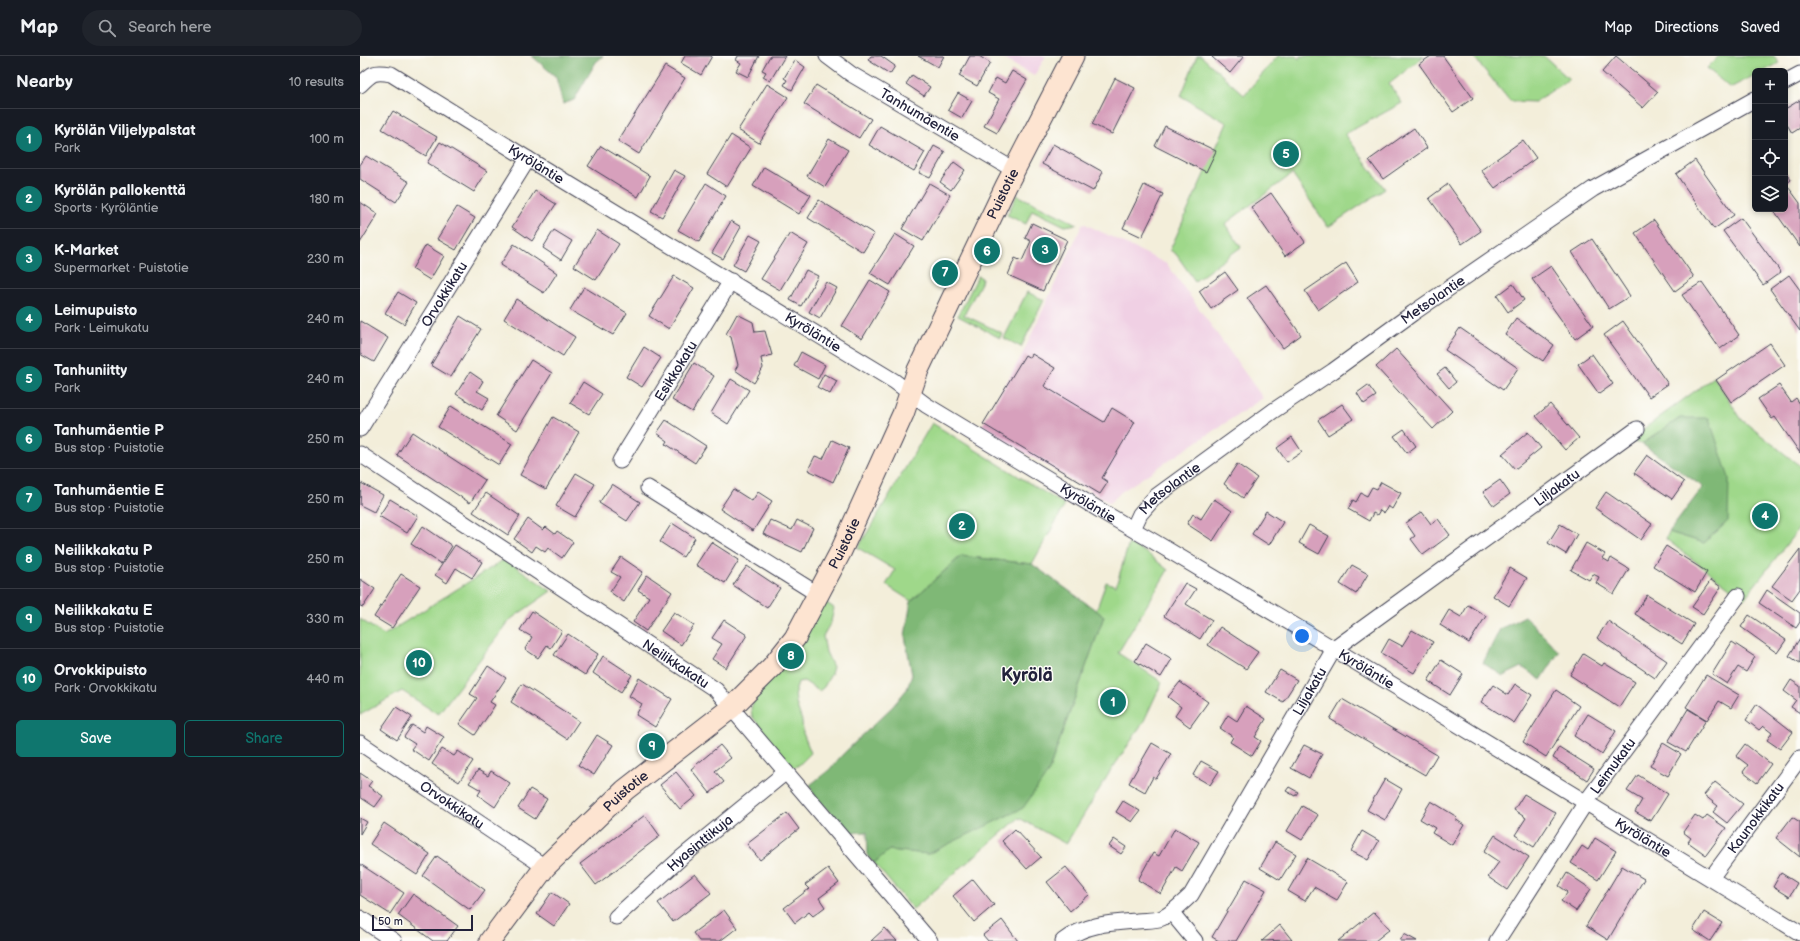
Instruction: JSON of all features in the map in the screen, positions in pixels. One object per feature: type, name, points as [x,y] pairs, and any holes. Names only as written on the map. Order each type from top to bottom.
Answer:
[{"type":"street","name":"Tanhumäentie","points":[[827,56],[851,74],[1014,170]]},
{"type":"street","name":"Puistotie","points":[[490,941],[545,867],[625,790],[731,708],[772,667],[795,638],[841,551],[896,429],[918,370],[1014,170],[1073,56]]},
{"type":"street","name":"Kyröläntie","points":[[360,86],[370,74],[379,72],[391,74],[894,381],[932,409],[1334,649],[1800,933]]},
{"type":"street","points":[[1788,80],[1800,74]]},
{"type":"street","name":"Metsolantie","points":[[1133,529],[1140,514],[1155,497],[1273,411],[1333,371],[1469,274],[1593,189],[1752,101]]},
{"type":"street","name":"Orvokkikatu","points":[[360,429],[528,159]]},
{"type":"street","name":"Esikkokatu","points":[[620,461],[731,281]]},
{"type":"street","name":"Liljakatu","points":[[1063,941],[1074,933],[1088,927],[1116,922],[1161,919],[1172,913],[1191,895],[1334,649],[1637,429]]},
{"type":"street","name":"Neilikkakatu","points":[[360,454],[716,690],[930,941]]},
{"type":"street","points":[[648,488],[819,595]]},
{"type":"street","name":"Leimukatu","points":[[1497,941],[1586,802],[1738,596]]},
{"type":"street","name":"Orvokkikatu","points":[[360,743],[545,867]]},
{"type":"street","name":"Kaunokkikatu","points":[[1711,878],[1800,758]]},
{"type":"street","name":"Hyasinttikuja","points":[[616,917],[682,857],[786,772]]},
{"type":"street","points":[[1172,913],[1195,941]]},
{"type":"street","points":[[360,918],[394,941]]},
{"type":"shaded area","points":[[998,56],[1046,56],[1034,76]]},
{"type":"shaded area","points":[[1083,223],[1167,264],[1263,398],[1121,492],[1110,503],[981,427],[1023,353]]},
{"type":"green space","points":[[532,56],[603,56],[596,62],[574,100],[563,104],[556,77]]},
{"type":"green space","points":[[1197,56],[1201,56],[1244,95],[1278,56],[1296,56],[1299,59],[1301,56],[1424,56],[1389,84],[1402,103],[1345,134],[1385,189],[1328,227],[1292,174],[1225,224],[1241,247],[1195,281],[1176,254],[1170,250],[1227,123],[1181,96]]},
{"type":"green space","points":[[1473,56],[1544,56],[1569,79],[1535,102],[1510,101]]},
{"type":"green space","points":[[1719,56],[1774,56],[1779,63],[1770,68],[1752,68],[1752,77],[1730,88],[1707,68]]},
{"type":"green space","points":[[1017,195],[1077,224],[1065,226],[1032,210],[1026,224],[1007,215]]},
{"type":"green space","points":[[978,276],[982,278],[981,283],[964,315],[1002,333],[1000,338],[958,316]]},
{"type":"green space","points":[[1027,292],[1044,300],[1021,347],[1004,338]]},
{"type":"green space","points":[[1714,377],[1742,420],[1800,466],[1800,527],[1744,599],[1666,539],[1669,532],[1704,543],[1728,521],[1680,418],[1642,444],[1627,441]]},
{"type":"green space","points":[[1680,418],[1709,418],[1729,478],[1728,521],[1704,543],[1669,532],[1703,487],[1642,444]]},
{"type":"green space","points":[[932,423],[1065,505],[1032,564],[961,556],[911,601],[886,585],[895,570],[858,548]]},
{"type":"green space","points":[[1129,543],[1148,554],[1168,570],[1118,653],[1162,682],[1143,723],[1108,775],[1066,844],[1019,818],[913,909],[874,863],[889,850],[928,854],[1048,773],[1104,616],[1096,611],[1106,582],[1116,586]]},
{"type":"green space","points":[[961,556],[1032,564],[1104,616],[1048,773],[1023,808],[928,854],[889,850],[874,863],[868,857],[867,832],[848,833],[814,795],[810,785],[829,770],[843,754],[893,706],[907,689],[912,675],[905,636],[911,601]]},
{"type":"green space","points":[[505,559],[551,591],[511,619],[438,714],[402,691],[360,715],[360,619],[384,635]]},
{"type":"green space","points":[[825,602],[834,608],[831,622],[823,636],[826,652],[833,667],[824,687],[819,691],[804,681],[798,682],[795,692],[796,703],[802,721],[803,733],[811,753],[799,765],[792,768],[752,716],[751,708],[755,698]]},
{"type":"green space","points":[[1525,616],[1559,652],[1541,680],[1522,667],[1503,676],[1483,663],[1500,629]]},
{"type":"building","points":[[685,56],[712,56],[701,75],[681,63]]},
{"type":"building","points":[[738,56],[759,56],[748,77],[736,71],[741,63],[736,60]]},
{"type":"building","points":[[770,56],[785,56],[770,81],[763,77],[766,72],[762,70]]},
{"type":"building","points":[[871,56],[881,56],[895,66],[890,74],[868,60]]},
{"type":"building","points":[[918,56],[944,56],[938,67]]},
{"type":"building","points":[[970,56],[979,56],[990,63],[977,86],[959,76]]},
{"type":"building","points":[[1244,56],[1230,73],[1212,57]]},
{"type":"building","points":[[1431,56],[1443,56],[1473,98],[1453,112],[1419,64]]},
{"type":"building","points":[[1616,56],[1658,92],[1643,108],[1602,72]]},
{"type":"building","points":[[795,60],[805,67],[792,90],[784,85],[787,80],[784,78]]},
{"type":"building","points":[[665,66],[685,78],[639,154],[618,141]]},
{"type":"building","points":[[1012,71],[1027,80],[997,133],[984,126],[999,99],[988,93],[996,78],[1005,83]]},
{"type":"building","points":[[912,75],[930,87],[924,96],[906,84]]},
{"type":"building","points":[[1115,78],[1135,88],[1112,134],[1092,124]]},
{"type":"building","points":[[767,84],[788,97],[759,143],[738,130]]},
{"type":"building","points":[[816,85],[871,119],[859,138],[804,104]]},
{"type":"building","points":[[958,93],[972,101],[962,118],[948,110]]},
{"type":"building","points":[[1800,100],[1800,128],[1792,133],[1788,126],[1788,107]]},
{"type":"building","points":[[393,111],[437,137],[426,156],[382,129]]},
{"type":"building","points":[[880,126],[925,152],[914,171],[869,145]]},
{"type":"building","points":[[1165,126],[1216,151],[1206,172],[1155,146]]},
{"type":"building","points":[[1414,128],[1427,148],[1383,179],[1369,160]]},
{"type":"building","points":[[731,135],[751,148],[727,187],[707,174]]},
{"type":"building","points":[[829,139],[848,150],[825,187],[807,176]]},
{"type":"building","points":[[1523,140],[1536,158],[1495,188],[1481,170]]},
{"type":"building","points":[[440,142],[487,171],[474,192],[427,163]]},
{"type":"building","points":[[1053,144],[1103,172],[1093,191],[1042,164]]},
{"type":"building","points":[[601,146],[650,176],[638,197],[588,166]]},
{"type":"building","points":[[934,146],[945,152],[930,178],[919,173]]},
{"type":"building","points":[[366,156],[409,182],[396,202],[360,179],[360,165]]},
{"type":"building","points":[[1695,160],[1734,215],[1714,229],[1676,174]]},
{"type":"building","points":[[954,162],[965,170],[951,190],[940,182]]},
{"type":"building","points":[[764,167],[811,195],[799,214],[753,186]]},
{"type":"building","points":[[674,170],[685,176],[662,217],[651,211]]},
{"type":"building","points":[[1788,176],[1791,180],[1788,182]]},
{"type":"building","points":[[706,183],[726,196],[699,242],[678,230]]},
{"type":"building","points":[[929,183],[950,195],[923,241],[902,229]]},
{"type":"building","points":[[1448,184],[1481,231],[1462,244],[1429,198]]},
{"type":"building","points":[[1144,185],[1163,194],[1142,237],[1123,228]]},
{"type":"building","points":[[1788,187],[1800,203],[1800,247],[1775,212],[1788,212]]},
{"type":"building","points":[[535,191],[556,204],[532,241],[512,227]]},
{"type":"building","points":[[1271,193],[1305,242],[1285,256],[1251,207]]},
{"type":"building","points":[[819,200],[874,234],[863,252],[808,218]]},
{"type":"building","points":[[360,202],[378,214],[360,243]]},
{"type":"building","points":[[457,207],[475,218],[456,250],[437,239]]},
{"type":"building","points":[[1741,218],[1781,272],[1763,285],[1723,231]]},
{"type":"building","points":[[1654,220],[1694,277],[1675,291],[1635,233]]},
{"type":"building","points":[[731,221],[741,227],[723,259],[712,253]]},
{"type":"building","points":[[1032,223],[1067,240],[1043,291],[1008,275],[1015,258],[1022,261],[1031,241],[1025,238]]},
{"type":"building","points":[[554,230],[572,241],[561,260],[543,248]]},
{"type":"building","points":[[597,230],[619,244],[596,280],[574,266]]},
{"type":"building","points":[[790,233],[808,244],[780,290],[761,279]]},
{"type":"building","points":[[895,234],[914,246],[890,285],[870,273]]},
{"type":"building","points":[[750,235],[761,241],[744,271],[733,265]]},
{"type":"building","points":[[1592,239],[1630,296],[1609,309],[1572,252]]},
{"type":"building","points":[[514,244],[557,273],[544,293],[500,265]]},
{"type":"building","points":[[426,245],[444,256],[430,280],[412,269]]},
{"type":"building","points":[[1346,263],[1358,282],[1318,310],[1305,291]]},
{"type":"building","points":[[1551,266],[1593,326],[1575,339],[1532,279]]},
{"type":"building","points":[[806,270],[818,276],[801,306],[790,300]]},
{"type":"building","points":[[1225,272],[1238,290],[1211,309],[1199,291]]},
{"type":"building","points":[[1789,275],[1800,290],[1800,331],[1770,289]]},
{"type":"building","points":[[674,276],[694,288],[669,329],[649,316]]},
{"type":"building","points":[[870,280],[890,292],[862,339],[842,326]]},
{"type":"building","points":[[826,282],[837,288],[820,318],[809,312]]},
{"type":"building","points":[[1702,282],[1739,335],[1720,349],[1682,295]]},
{"type":"building","points":[[1513,284],[1524,300],[1508,312],[1497,296]]},
{"type":"building","points":[[1266,285],[1301,335],[1283,348],[1247,298]]},
{"type":"building","points":[[584,287],[627,313],[613,335],[570,310]]},
{"type":"building","points":[[398,292],[416,303],[404,324],[385,313]]},
{"type":"building","points":[[516,299],[575,337],[563,356],[504,319]]},
{"type":"building","points":[[737,314],[753,322],[755,332],[765,331],[772,355],[761,358],[763,368],[754,383],[735,370],[738,365],[731,337],[726,334]]},
{"type":"building","points":[[460,316],[481,329],[451,377],[431,365]]},
{"type":"building","points":[[1516,318],[1554,345],[1543,361],[1505,335]]},
{"type":"building","points":[[360,321],[388,338],[374,362],[360,354]]},
{"type":"building","points":[[1623,321],[1668,384],[1649,397],[1604,335]]},
{"type":"building","points":[[1460,328],[1518,368],[1503,390],[1445,350]]},
{"type":"building","points":[[1770,343],[1785,365],[1731,402],[1716,380]]},
{"type":"building","points":[[644,347],[661,358],[642,387],[626,377]]},
{"type":"building","points":[[1396,349],[1452,411],[1433,429],[1376,367]]},
{"type":"building","points":[[801,352],[825,365],[818,379],[794,366]]},
{"type":"building","points":[[1032,354],[1055,368],[1044,386],[1104,422],[1112,408],[1135,422],[1102,478],[1108,482],[1100,494],[983,424],[1025,355],[1030,358]]},
{"type":"building","points":[[1592,354],[1613,384],[1599,394],[1578,364]]},
{"type":"building","points":[[531,360],[552,373],[517,430],[496,416]]},
{"type":"building","points":[[694,363],[714,376],[692,412],[672,400]]},
{"type":"building","points":[[1445,368],[1456,382],[1449,388],[1437,374]]},
{"type":"building","points":[[470,372],[483,381],[477,391],[489,398],[482,410],[456,394]]},
{"type":"building","points":[[824,374],[837,381],[830,394],[817,387]]},
{"type":"building","points":[[731,379],[749,390],[728,424],[711,413]]},
{"type":"building","points":[[583,382],[602,394],[589,414],[570,403]]},
{"type":"building","points":[[1368,385],[1376,396],[1364,404],[1357,393]]},
{"type":"building","points":[[1779,385],[1791,402],[1796,398],[1800,404],[1800,453],[1775,417],[1772,419],[1758,399]]},
{"type":"building","points":[[1342,404],[1353,419],[1328,435],[1318,420]]},
{"type":"building","points":[[1550,404],[1579,438],[1565,450],[1536,416]]},
{"type":"building","points":[[451,406],[512,444],[499,465],[438,427]]},
{"type":"building","points":[[553,417],[579,432],[546,489],[520,475]]},
{"type":"building","points":[[666,420],[706,446],[695,463],[666,444],[668,441],[657,433]]},
{"type":"building","points":[[1404,429],[1416,446],[1407,453],[1394,436]]},
{"type":"building","points":[[412,432],[485,480],[470,503],[397,455]]},
{"type":"building","points":[[1528,432],[1541,448],[1515,469],[1502,454]]},
{"type":"building","points":[[1292,437],[1302,452],[1287,462],[1277,448]]},
{"type":"building","points":[[832,440],[849,448],[833,482],[808,470],[815,456],[823,459]]},
{"type":"building","points":[[1647,455],[1684,482],[1672,499],[1634,473]]},
{"type":"building","points":[[1237,464],[1257,478],[1243,498],[1224,484]]},
{"type":"building","points":[[576,473],[595,484],[575,517],[556,506]]},
{"type":"building","points":[[1500,480],[1510,494],[1494,506],[1483,492]]},
{"type":"building","points":[[1381,482],[1401,493],[1392,509],[1388,506],[1384,513],[1380,510],[1377,515],[1373,513],[1369,521],[1348,509],[1353,500],[1356,502],[1361,493],[1367,496],[1372,487],[1377,489]]},
{"type":"building","points":[[361,483],[383,495],[374,512],[360,505]]},
{"type":"building","points":[[612,484],[640,502],[627,521],[599,503]]},
{"type":"building","points":[[733,489],[752,501],[758,492],[772,501],[753,531],[720,509]]},
{"type":"building","points":[[1606,492],[1652,524],[1641,540],[1595,508]]},
{"type":"building","points":[[486,493],[520,516],[508,535],[473,512]]},
{"type":"building","points":[[390,499],[418,516],[407,533],[379,516]]},
{"type":"building","points":[[1214,499],[1232,511],[1213,541],[1187,524],[1193,514],[1201,519]]},
{"type":"building","points":[[1266,511],[1283,522],[1269,545],[1252,534]]},
{"type":"building","points":[[1422,512],[1431,524],[1438,519],[1450,535],[1423,555],[1411,539],[1415,536],[1406,523]]},
{"type":"building","points":[[528,519],[543,530],[546,527],[555,534],[557,531],[573,542],[562,558],[548,548],[545,552],[536,546],[532,552],[514,539]]},
{"type":"building","points":[[770,520],[792,530],[797,520],[813,528],[802,552],[763,534]]},
{"type":"building","points":[[672,523],[695,538],[683,557],[660,542]]},
{"type":"building","points":[[1560,524],[1577,534],[1566,554],[1548,543]]},
{"type":"building","points":[[1309,525],[1329,536],[1319,554],[1299,543]]},
{"type":"building","points":[[423,526],[452,546],[441,564],[411,544]]},
{"type":"building","points":[[711,542],[739,560],[725,583],[696,565]]},
{"type":"building","points":[[1586,543],[1605,554],[1602,558],[1609,562],[1611,558],[1629,569],[1614,594],[1596,583],[1599,577],[1593,574],[1589,580],[1571,570]]},
{"type":"building","points":[[455,545],[482,562],[472,578],[456,568],[447,583],[435,575]]},
{"type":"building","points":[[1666,546],[1707,572],[1695,592],[1653,566]]},
{"type":"building","points":[[1800,549],[1800,589],[1792,600],[1772,586]]},
{"type":"building","points":[[621,557],[643,572],[624,602],[610,592],[620,577],[611,572]]},
{"type":"building","points":[[1352,565],[1368,574],[1356,594],[1340,584]]},
{"type":"building","points":[[747,566],[780,588],[767,608],[733,585]]},
{"type":"building","points":[[1510,568],[1527,578],[1509,606],[1493,596]]},
{"type":"building","points":[[401,574],[420,586],[392,628],[374,617]]},
{"type":"building","points":[[647,575],[672,592],[646,631],[633,622],[649,597],[638,590]]},
{"type":"building","points":[[360,579],[375,589],[363,607],[360,606]]},
{"type":"building","points":[[1711,580],[1721,587],[1703,614],[1692,607]]},
{"type":"building","points":[[1185,583],[1196,589],[1186,604],[1212,620],[1200,639],[1164,616]]},
{"type":"building","points":[[1767,590],[1800,613],[1800,622],[1796,628],[1759,603]]},
{"type":"building","points":[[1647,595],[1694,624],[1682,644],[1635,614]]},
{"type":"building","points":[[1468,605],[1486,616],[1469,643],[1440,625],[1449,610],[1461,617]]},
{"type":"building","points":[[532,611],[562,631],[551,648],[547,645],[538,658],[525,649],[532,637],[520,630]]},
{"type":"building","points":[[674,612],[694,625],[681,645],[661,631]]},
{"type":"building","points":[[1749,615],[1786,640],[1777,653],[1741,627]]},
{"type":"building","points":[[724,620],[747,635],[726,668],[712,659],[722,644],[712,638]]},
{"type":"building","points":[[1608,621],[1667,661],[1655,678],[1597,638]]},
{"type":"building","points":[[1220,627],[1258,652],[1246,669],[1208,645]]},
{"type":"building","points":[[1412,630],[1433,642],[1414,673],[1381,653],[1389,639],[1402,646]]},
{"type":"building","points":[[568,634],[598,654],[585,675],[554,655]]},
{"type":"building","points":[[1800,638],[1800,663],[1789,656]]},
{"type":"building","points":[[1732,642],[1755,657],[1746,672],[1738,667],[1727,684],[1712,674]]},
{"type":"building","points":[[1146,643],[1172,659],[1161,677],[1135,661]]},
{"type":"building","points":[[1583,654],[1602,666],[1604,663],[1635,682],[1619,707],[1570,675]]},
{"type":"building","points":[[603,656],[632,675],[621,692],[593,673]]},
{"type":"building","points":[[1441,660],[1463,674],[1450,695],[1428,681]]},
{"type":"building","points":[[488,666],[506,678],[490,702],[495,705],[475,735],[459,724],[477,698],[470,694]]},
{"type":"building","points":[[1280,670],[1297,680],[1283,702],[1266,692]]},
{"type":"building","points":[[1706,675],[1739,695],[1731,708],[1719,701],[1707,720],[1686,707]]},
{"type":"building","points":[[639,678],[672,699],[655,727],[636,715],[642,704],[629,696]]},
{"type":"building","points":[[1791,680],[1800,686],[1800,713],[1791,707],[1796,700],[1784,691]]},
{"type":"building","points":[[1180,682],[1208,702],[1190,727],[1175,716],[1181,707],[1168,697]]},
{"type":"building","points":[[522,684],[579,721],[567,739],[511,702]]},
{"type":"building","points":[[1515,684],[1532,695],[1514,723],[1481,702],[1493,685],[1508,695]]},
{"type":"building","points":[[1556,690],[1579,706],[1546,757],[1523,742]]},
{"type":"building","points":[[1342,699],[1437,755],[1425,775],[1330,719]]},
{"type":"building","points":[[1757,704],[1793,732],[1780,749],[1767,740],[1772,733],[1763,726],[1759,730],[1746,720]]},
{"type":"building","points":[[1246,706],[1266,719],[1255,737],[1261,741],[1252,756],[1230,742],[1233,737],[1220,728],[1228,715],[1237,721]]},
{"type":"building","points":[[396,707],[412,717],[397,740],[381,729]]},
{"type":"building","points":[[1688,709],[1706,720],[1686,752],[1668,742]]},
{"type":"building","points":[[1588,714],[1616,731],[1602,754],[1574,736]]},
{"type":"building","points":[[412,725],[423,732],[426,726],[444,737],[429,761],[411,749],[415,744],[404,737]]},
{"type":"building","points":[[597,735],[613,745],[594,775],[578,765]]},
{"type":"building","points":[[1152,743],[1171,754],[1156,779],[1153,777],[1145,792],[1129,783]]},
{"type":"building","points":[[1663,743],[1681,754],[1668,776],[1650,766]]},
{"type":"building","points":[[1745,744],[1771,764],[1757,783],[1743,772],[1748,765],[1736,756]]},
{"type":"building","points":[[720,745],[731,758],[715,771],[724,782],[710,793],[691,769]]},
{"type":"building","points":[[1304,745],[1322,754],[1309,778],[1291,768]]},
{"type":"building","points":[[1559,747],[1594,769],[1587,780],[1553,758]]},
{"type":"building","points":[[442,749],[454,756],[458,751],[473,761],[459,782],[432,764]]},
{"type":"building","points":[[1201,761],[1219,771],[1210,785],[1193,775]]},
{"type":"building","points":[[478,770],[488,776],[491,771],[510,783],[495,807],[478,795],[481,790],[469,783]]},
{"type":"building","points":[[676,772],[696,796],[680,809],[660,785]]},
{"type":"building","points":[[360,773],[372,781],[368,786],[383,796],[375,807],[360,797]]},
{"type":"building","points":[[1638,775],[1668,794],[1651,821],[1635,812],[1642,800],[1627,791]]},
{"type":"building","points":[[1385,779],[1402,789],[1385,820],[1367,810]]},
{"type":"building","points":[[1715,782],[1743,804],[1727,823],[1713,812],[1718,806],[1704,795]]},
{"type":"building","points":[[1289,787],[1298,792],[1295,796],[1286,791]]},
{"type":"building","points":[[530,789],[547,799],[535,819],[518,808]]},
{"type":"building","points":[[1524,794],[1556,813],[1534,847],[1515,835],[1526,818],[1514,810]]},
{"type":"building","points":[[1123,801],[1140,811],[1132,822],[1116,812]]},
{"type":"building","points":[[1431,801],[1457,817],[1455,819],[1464,825],[1452,845],[1432,833],[1435,828],[1420,819]]},
{"type":"building","points":[[1302,806],[1318,815],[1302,840],[1287,831]]},
{"type":"building","points":[[787,813],[799,829],[760,860],[747,844]]},
{"type":"building","points":[[645,815],[660,836],[596,885],[580,864]]},
{"type":"building","points":[[1695,815],[1703,820],[1707,815],[1726,828],[1706,855],[1688,842],[1691,838],[1683,832]]},
{"type":"building","points":[[1792,817],[1800,822],[1800,857],[1776,838]]},
{"type":"building","points":[[360,818],[367,822],[360,834]]},
{"type":"building","points":[[384,823],[430,854],[417,875],[370,844]]},
{"type":"building","points":[[1175,828],[1199,842],[1182,871],[1176,867],[1161,894],[1138,880],[1153,853],[1159,856]]},
{"type":"building","points":[[1015,829],[1041,857],[1027,869],[1002,841]]},
{"type":"building","points":[[1362,831],[1379,841],[1368,860],[1351,851]]},
{"type":"building","points":[[1495,835],[1529,857],[1507,890],[1488,877],[1499,862],[1484,852]]},
{"type":"building","points":[[1595,838],[1616,851],[1598,880],[1571,863],[1582,846],[1588,850]]},
{"type":"building","points":[[1114,839],[1126,847],[1121,854],[1109,846]]},
{"type":"building","points":[[1275,842],[1296,854],[1280,880],[1260,868]]},
{"type":"building","points":[[437,856],[485,890],[470,910],[423,876]]},
{"type":"building","points":[[1307,858],[1348,882],[1337,900],[1314,887],[1305,901],[1288,891]]},
{"type":"building","points":[[360,864],[404,893],[390,914],[360,895]]},
{"type":"building","points":[[1622,866],[1644,879],[1608,940],[1586,926]]},
{"type":"building","points":[[1066,867],[1089,895],[1070,911],[1047,882]]},
{"type":"building","points":[[828,868],[839,883],[819,898],[825,907],[813,916],[809,912],[795,923],[784,908],[809,889],[805,885]]},
{"type":"building","points":[[1567,873],[1591,889],[1576,911],[1561,901],[1568,892],[1559,886]]},
{"type":"building","points":[[1781,873],[1797,883],[1789,897],[1773,887]]},
{"type":"building","points":[[695,874],[711,893],[673,922],[658,903]]},
{"type":"building","points":[[973,879],[994,905],[974,922],[953,896]]},
{"type":"building","points":[[1246,879],[1266,890],[1236,941],[1219,941],[1212,937]]},
{"type":"building","points":[[552,892],[569,904],[554,926],[537,914]]},
{"type":"building","points":[[413,894],[458,926],[447,941],[433,941],[398,915]]},
{"type":"building","points":[[724,910],[737,928],[720,941],[699,941],[693,933]]},
{"type":"building","points":[[1374,912],[1390,929],[1375,941],[1338,941]]},
{"type":"building","points":[[1704,912],[1722,923],[1710,941],[1693,930]]},
{"type":"building","points":[[1002,920],[1018,941],[988,941],[983,935]]},
{"type":"building","points":[[1280,925],[1292,940],[1262,941]]},
{"type":"building","points":[[885,928],[897,941],[871,941]]},
{"type":"building","points":[[1404,934],[1417,941],[1400,941]]},
{"type":"place","name":"Tanhuniitty","points":[[1286,154]]},
{"type":"place","name":"K-Market","points":[[1045,250]]},
{"type":"place","name":"Tanhumäentie P","points":[[987,251]]},
{"type":"place","name":"Tanhumäentie E","points":[[945,273]]},
{"type":"place","name":"Leimupuisto","points":[[1765,516]]},
{"type":"place","name":"Kyrölän pallokenttä","points":[[962,526]]},
{"type":"place","name":"Neilikkakatu P","points":[[791,656]]},
{"type":"place","name":"Orvokkipuisto","points":[[419,663]]},
{"type":"place","name":"Kyrölän Viljelypalstat","points":[[1113,702]]},
{"type":"place","name":"Neilikkakatu E","points":[[652,746]]},
{"type":"district","name":"Kyrölä","points":[[1027,675]]}]
